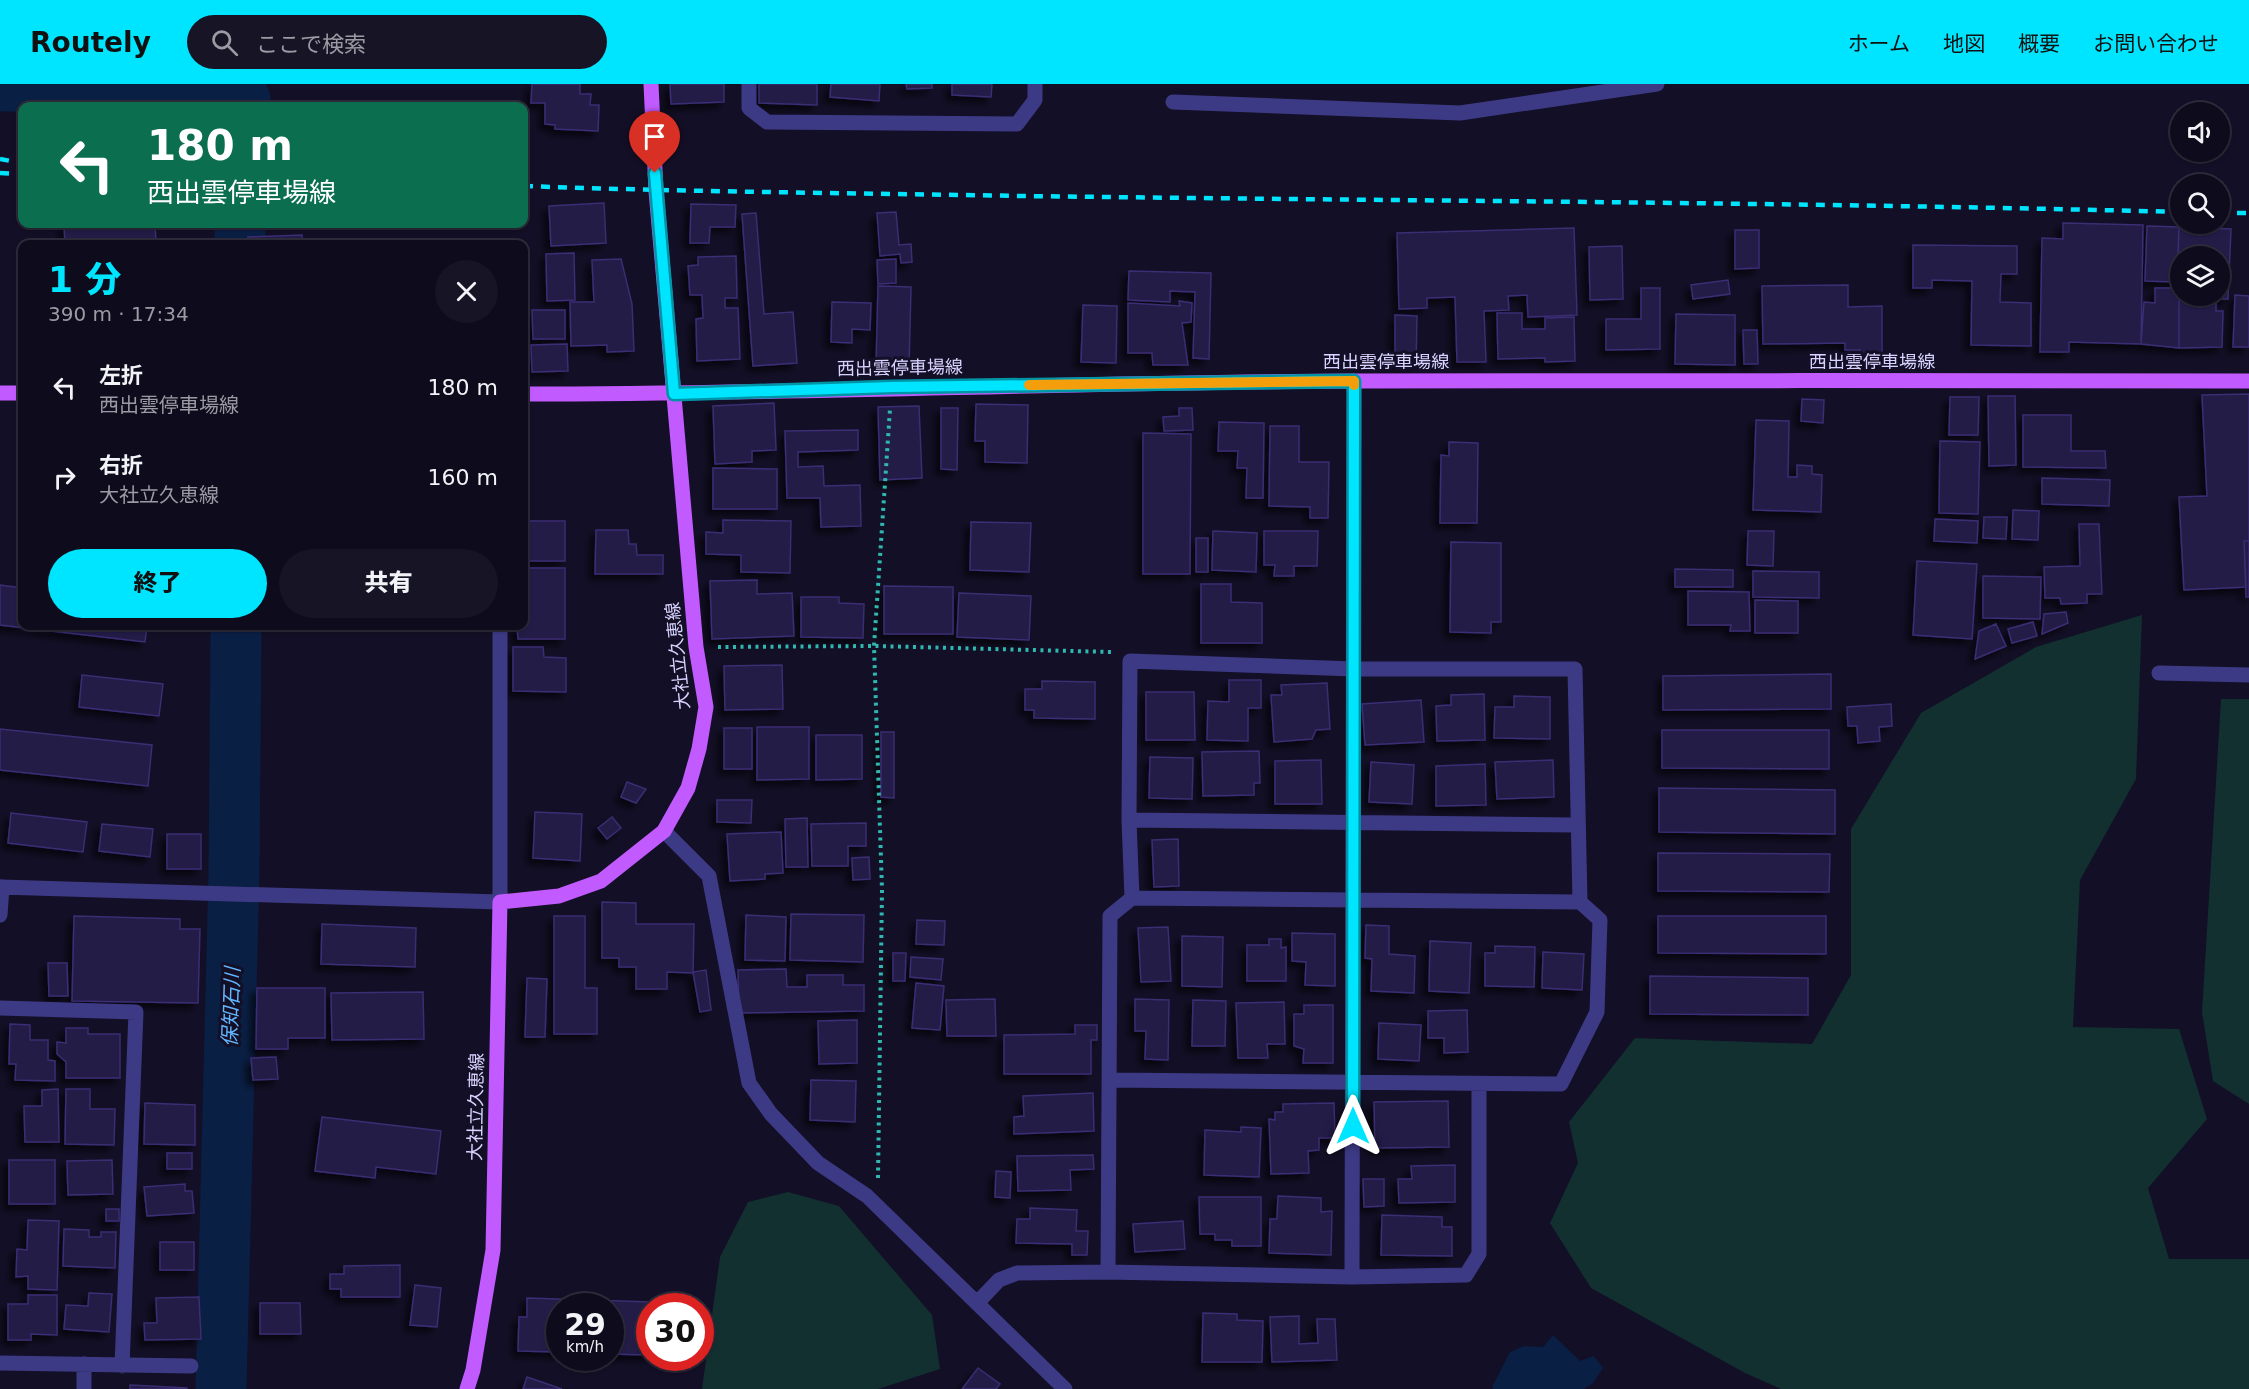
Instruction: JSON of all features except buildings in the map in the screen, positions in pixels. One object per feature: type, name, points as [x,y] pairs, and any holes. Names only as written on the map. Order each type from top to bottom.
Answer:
[{"type":"main road","name":"大社立久恵線","points":[[467,1389],[473,1370],[493,1250],[500,902],[559,896],[601,880],[664,831],[688,788],[699,749],[706,707],[696,647],[656,191],[651,84]]},
{"type":"main road","name":"西出雲停車場線","points":[[528,394],[674,394],[892,387],[1354,381],[2249,381]]},
{"type":"main road","points":[[0,393],[18,393]]},
{"type":"street","points":[[749,84],[749,108],[767,122],[1017,124],[1035,100],[1035,84]]},
{"type":"street","points":[[1173,102],[1460,113],[1657,84]]},
{"type":"street","points":[[1352,1277],[1354,381]]},
{"type":"street","points":[[0,915],[1,887],[500,902],[500,630]]},
{"type":"street","points":[[1132,898],[1130,661],[1354,669],[1575,669],[1580,902]]},
{"type":"street","points":[[2159,673],[2249,675]]},
{"type":"street","points":[[1130,820],[1578,825]]},
{"type":"street","points":[[664,831],[708,876],[748,1083],[771,1114],[818,1163],[867,1196],[1065,1389]]},
{"type":"street","points":[[1108,1272],[1110,916],[1132,898],[1580,902],[1600,920],[1597,1012],[1561,1084],[1110,1080]]},
{"type":"street","points":[[0,1008],[136,1012],[122,1366]]},
{"type":"street","points":[[977,1302],[999,1280],[1017,1273],[1108,1272],[1352,1277],[1466,1275],[1479,1254],[1479,1084]]},
{"type":"street","points":[[0,1363],[191,1366]]},
{"type":"street","points":[[84,1364],[84,1389]]},
{"type":"path","points":[[867,1196],[878,1181],[882,890],[874,645],[892,387]]},
{"type":"path","points":[[696,647],[874,645],[1110,651],[1130,661]]},
{"type":"green space","points":[[2142,615],[2136,779],[2080,880],[2073,1027],[2179,1029],[2207,1119],[2148,1188],[2169,1259],[2249,1259],[2249,1389],[1781,1389],[1745,1373],[1591,1288],[1550,1223],[1578,1163],[1569,1122],[1635,1038],[1812,1044],[1851,975],[1851,829],[1921,713],[2036,647]]},
{"type":"green space","points":[[2221,699],[2249,699],[2249,1104],[2213,1081],[2202,1012]]},
{"type":"green space","points":[[788,1192],[839,1206],[932,1315],[940,1369],[878,1389],[702,1389],[704,1371],[714,1371],[714,1301],[720,1257],[748,1202]]},
{"type":"water","points":[[1553,1335],[1580,1361],[1594,1356],[1603,1368],[1593,1383],[1584,1389],[1493,1389],[1510,1352],[1524,1346],[1543,1347]]},
{"type":"waterway","name":"保知石川","points":[[0,86],[192,87],[245,99],[245,102]]},
{"type":"waterway","name":"保知石川","points":[[240,228],[240,240]]},
{"type":"waterway","name":"保知石川","points":[[221,1389],[234,873],[236,630]]},
{"type":"railway","points":[[0,159],[18,162]]},
{"type":"railway","points":[[0,173],[18,174]]},
{"type":"railway","points":[[528,186],[1023,196],[1747,204],[2170,212]]},
{"type":"railway","points":[[2230,213],[2249,213]]},
{"type":"slow traffic","points":[[1029,385],[1354,381],[1354,385]]},
{"type":"route","points":[[655,173],[674,394],[892,387],[1354,381],[1353,1126]]}]
